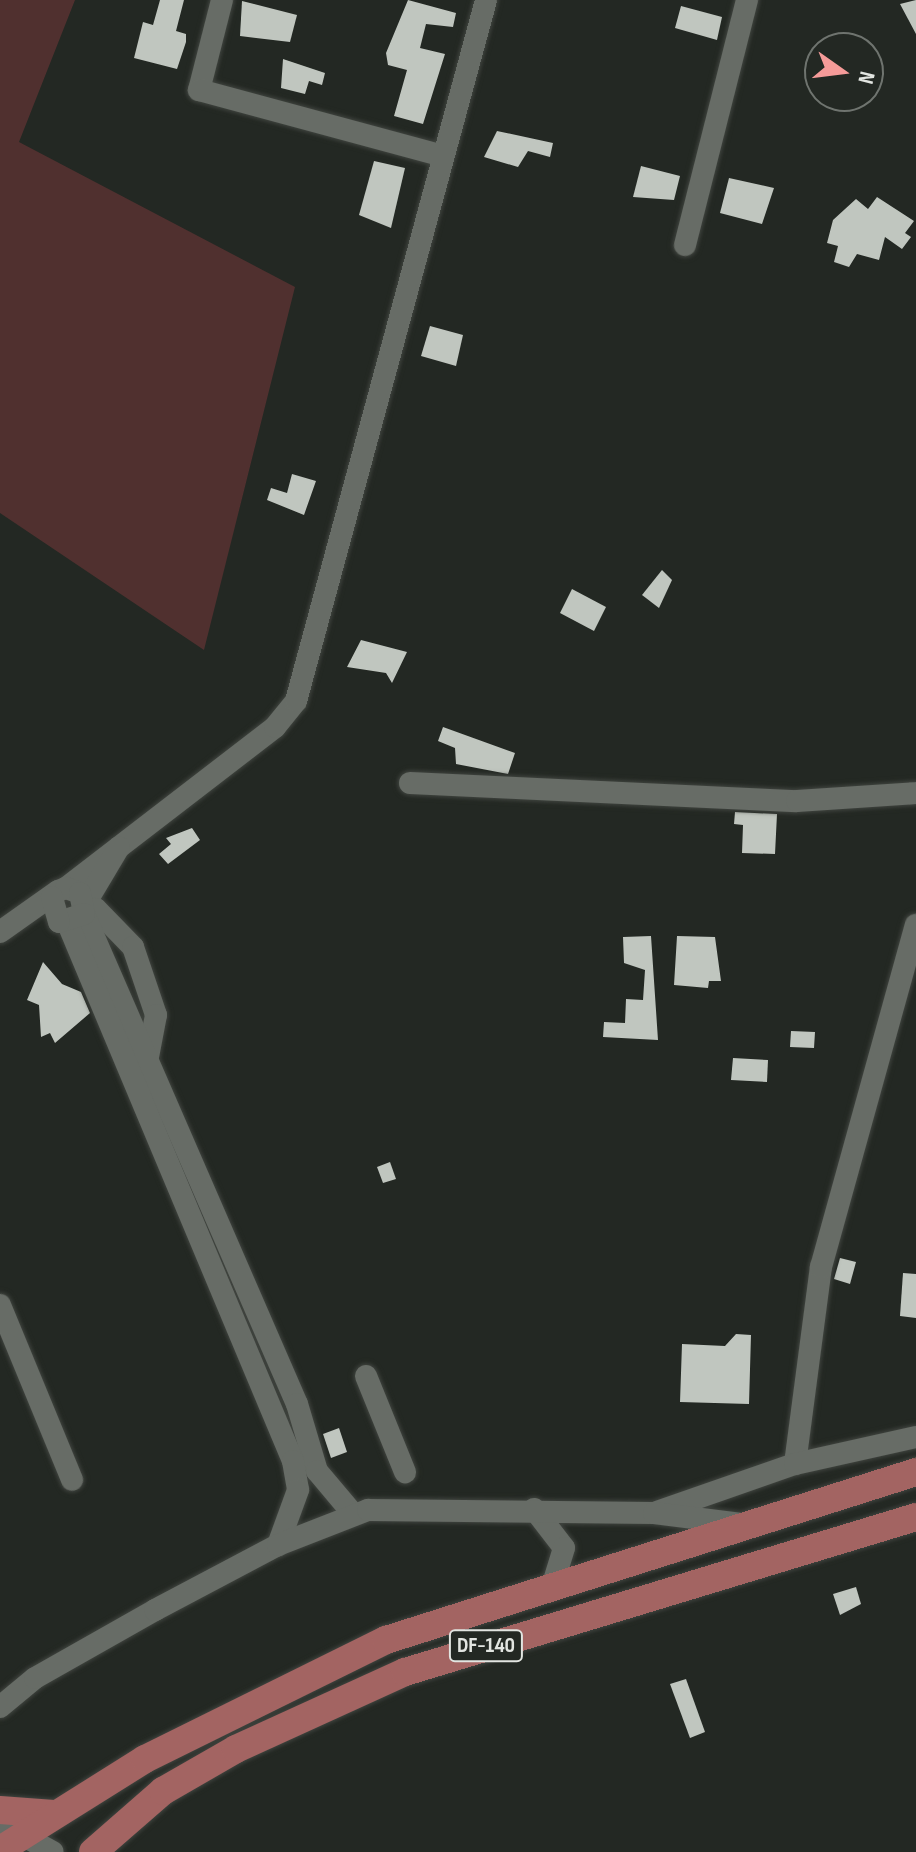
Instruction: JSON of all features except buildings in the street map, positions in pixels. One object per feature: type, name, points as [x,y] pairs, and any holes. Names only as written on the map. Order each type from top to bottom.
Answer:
[{"type":"main road","name":"DF-140","points":[[0,1850],[12,1828],[55,1814],[314,1673],[553,1584],[916,1472]]},
{"type":"main road","name":"DF-140","points":[[93,1852],[163,1791],[223,1756],[405,1672],[916,1517]]},
{"type":"main road","points":[[0,1810],[55,1814]]},
{"type":"street","points":[[222,0],[199,90],[443,156]]},
{"type":"street","points":[[70,907],[121,842],[275,727],[296,701],[486,0]]},
{"type":"street","points":[[685,245],[747,0]]},
{"type":"street","points":[[410,783],[797,801],[916,793]]},
{"type":"street","points":[[70,907],[126,1038],[131,1080],[280,1438],[298,1490],[278,1545]]},
{"type":"street","points":[[0,932],[25,915],[70,907],[96,909],[133,947],[156,1015],[147,1062],[131,1080]]},
{"type":"street","points":[[795,1464],[821,1267],[916,925]]},
{"type":"street","points":[[126,1038],[147,1062],[286,1378],[317,1471],[354,1515]]},
{"type":"street","points":[[0,1305],[72,1480]]},
{"type":"street","points":[[366,1376],[405,1472]]},
{"type":"street","points":[[258,1389],[286,1378]]},
{"type":"street","points":[[280,1438],[304,1430]]},
{"type":"street","points":[[654,1513],[795,1464],[916,1437]]},
{"type":"street","points":[[0,1707],[35,1678],[278,1545],[354,1515],[389,1508],[534,1509],[654,1513],[741,1524]]},
{"type":"street","points":[[534,1509],[564,1548],[553,1584]]},
{"type":"street","points":[[12,1828],[53,1852]]},
{"type":"shaded area","points":[[0,0],[75,0],[19,142],[295,287],[204,650],[0,513]]}]
